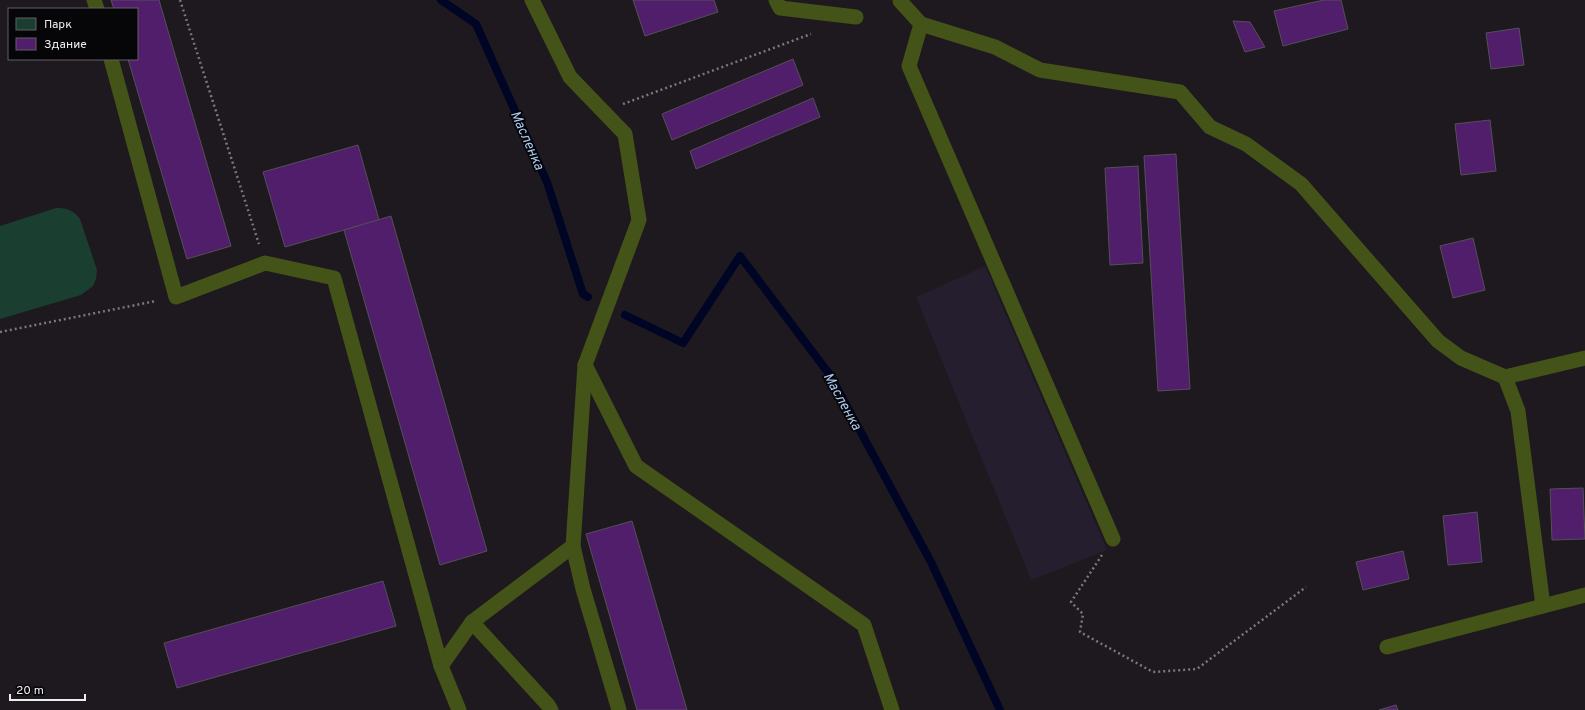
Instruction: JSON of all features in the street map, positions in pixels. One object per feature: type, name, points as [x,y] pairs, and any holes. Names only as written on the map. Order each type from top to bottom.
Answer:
[{"type":"lane","points":[[532,0],[570,77],[625,134],[639,220],[585,365],[573,546],[583,589],[619,710]]},
{"type":"lane","points":[[776,0],[780,8],[856,17]]},
{"type":"lane","points":[[900,1],[921,24],[995,47],[1040,70],[1180,92],[1210,127],[1246,144],[1301,184],[1438,341],[1461,358],[1505,377],[1585,358]]},
{"type":"lane","points":[[921,24],[909,66],[1113,539]]},
{"type":"lane","points":[[111,60],[176,297],[266,263],[334,278],[441,666],[459,710]]},
{"type":"lane","points":[[585,365],[636,466],[864,625],[892,710]]},
{"type":"lane","points":[[1505,377],[1518,411],[1543,606]]},
{"type":"lane","points":[[441,666],[472,622],[573,546]]},
{"type":"lane","points":[[1387,646],[1585,595]]},
{"type":"lane","points":[[472,622],[551,710]]},
{"type":"path","points":[[180,0],[266,263]]},
{"type":"path","points":[[603,111],[811,34]]},
{"type":"path","points":[[0,332],[176,297]]},
{"type":"path","points":[[1113,539],[1071,602],[1082,614],[1080,632],[1153,672],[1197,669],[1306,587]]},
{"type":"shaded area","points":[[985,266],[1107,550],[1031,580],[916,297]]},
{"type":"green space","points":[[56,208],[70,210],[80,219],[97,270],[96,279],[93,286],[81,295],[0,319],[0,226]]},
{"type":"building","points":[[111,0],[159,0],[231,246],[187,259],[128,60],[138,60],[138,8],[114,8]]},
{"type":"building","points":[[633,0],[714,0],[718,12],[645,36]]},
{"type":"building","points":[[1324,0],[1341,0],[1348,29],[1283,46],[1274,11]]},
{"type":"building","points":[[1233,21],[1250,22],[1265,47],[1245,52]]},
{"type":"building","points":[[1519,28],[1524,65],[1491,69],[1486,33]]},
{"type":"building","points":[[793,59],[803,85],[672,140],[662,114]]},
{"type":"building","points":[[813,98],[820,117],[696,169],[690,151]]},
{"type":"building","points":[[1490,120],[1496,171],[1461,175],[1455,124]]},
{"type":"building","points":[[358,145],[379,220],[285,247],[263,172]]},
{"type":"building","points":[[1176,154],[1190,389],[1158,391],[1144,156]]},
{"type":"building","points":[[1138,166],[1143,263],[1110,265],[1105,168]]},
{"type":"building","points":[[391,216],[487,551],[440,565],[344,230]]},
{"type":"building","points":[[1473,238],[1485,290],[1453,298],[1440,246]]},
{"type":"building","points":[[1583,488],[1585,539],[1552,540],[1550,489]]},
{"type":"building","points":[[1477,512],[1482,562],[1448,565],[1443,516]]},
{"type":"building","points":[[632,521],[687,710],[637,710],[586,534]]},
{"type":"building","points":[[1403,551],[1409,579],[1363,590],[1356,562]]},
{"type":"building","points":[[383,581],[396,626],[177,688],[164,643]]},
{"type":"building","points":[[1396,705],[1398,710],[1379,710]]},
{"type":"waterway","name":"Масленка","points":[[441,0],[476,24],[547,182],[583,294],[588,297]]},
{"type":"waterway","name":"Масленка","points":[[625,315],[683,343],[740,256],[830,375],[931,562],[1000,710]]}]
